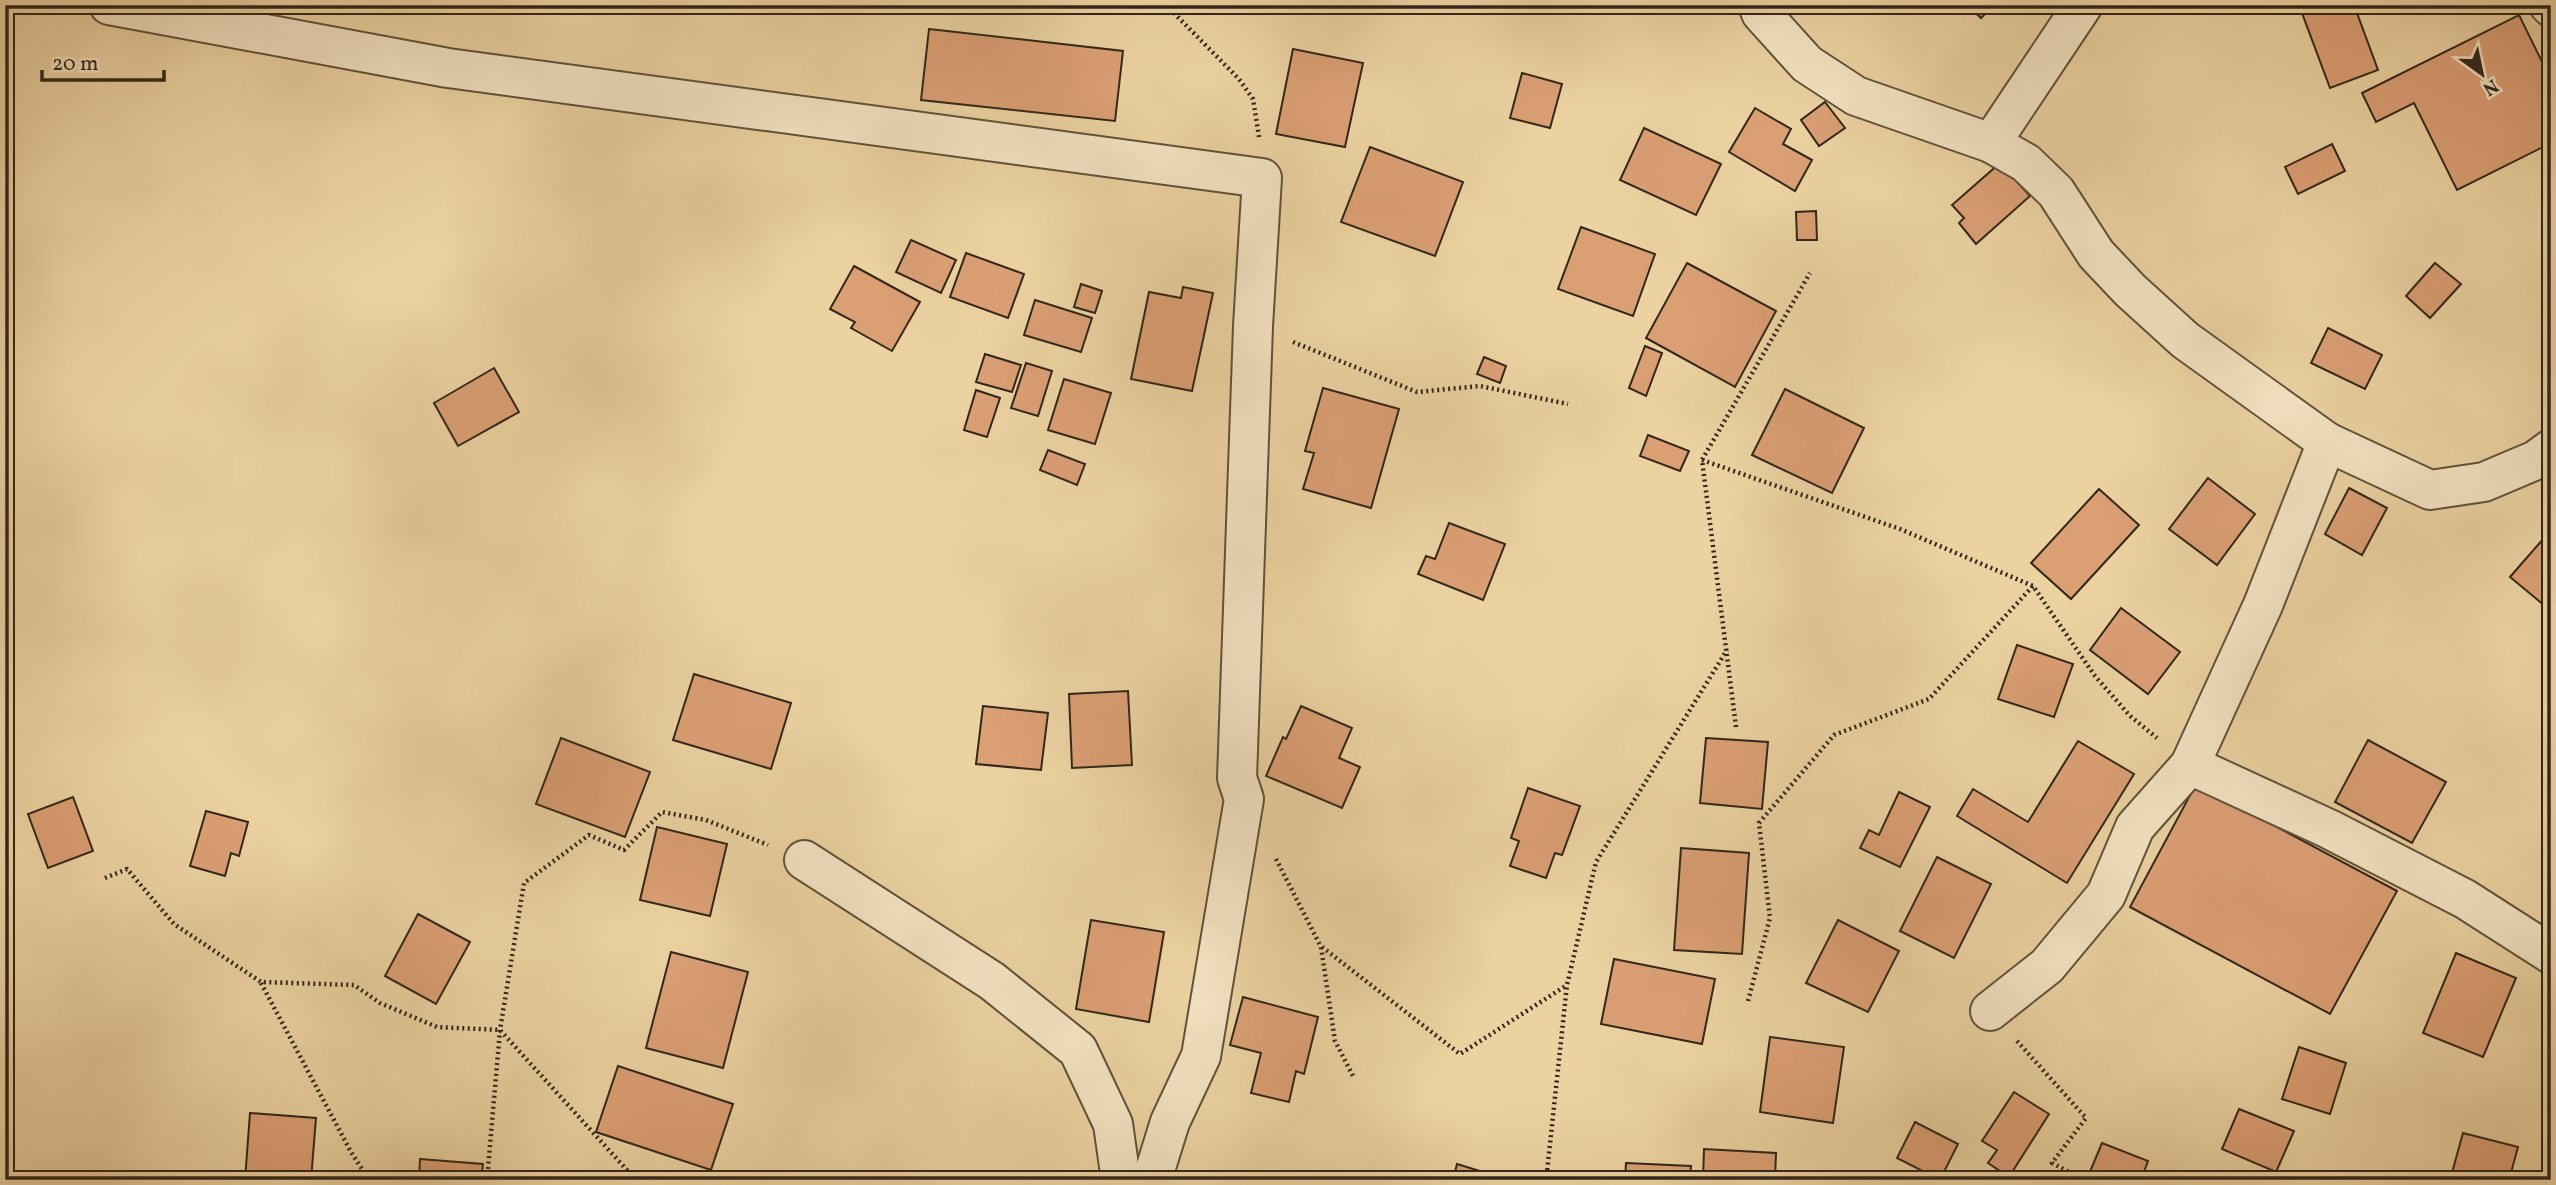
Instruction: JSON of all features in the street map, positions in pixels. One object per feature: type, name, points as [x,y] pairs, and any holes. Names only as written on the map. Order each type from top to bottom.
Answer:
[{"type":"street","points":[[109,5],[448,68],[1262,178],[1253,326],[1237,778],[1244,799],[1202,1056],[1170,1122],[1152,1180]]},
{"type":"street","points":[[1758,5],[1761,13],[1807,64],[1856,96],[1991,143],[2026,163],[2056,192],[2096,254],[2130,290],[2185,340],[2327,442],[2430,490],[2484,482],[2536,460],[2551,449]]},
{"type":"street","points":[[1991,143],[2083,5]]},
{"type":"street","points":[[1990,1010],[2048,966],[2106,895],[2135,827],[2190,765],[2263,605],[2327,442]]},
{"type":"street","points":[[2190,765],[2329,830],[2465,900],[2551,954]]},
{"type":"street","points":[[804,860],[992,981],[1078,1050],[1113,1124],[1121,1180]]},
{"type":"path","points":[[1166,5],[1239,79],[1253,99],[1262,178]]},
{"type":"path","points":[[1736,727],[1702,460],[1810,273]]},
{"type":"path","points":[[1253,326],[1418,391],[1480,386],[1568,404]]},
{"type":"path","points":[[1702,460],[1900,529],[2033,586],[2095,676],[2130,716],[2190,765]]},
{"type":"path","points":[[1748,1001],[1770,918],[1759,823],[1834,735],[1928,699],[2033,586]]},
{"type":"path","points":[[1544,1180],[1567,985],[1596,862],[1727,650]]},
{"type":"path","points":[[487,1180],[500,1030],[524,883],[589,835],[624,850],[662,813],[706,820],[804,860]]},
{"type":"path","points":[[1275,857],[1321,947],[1335,1041],[1354,1078]]},
{"type":"path","points":[[105,878],[127,869],[174,924],[261,982],[351,1152],[369,1180]]},
{"type":"path","points":[[1321,947],[1460,1054],[1567,985]]},
{"type":"path","points":[[261,982],[354,985],[380,1003],[437,1027],[500,1030],[636,1180]]},
{"type":"path","points":[[1990,1010],[2086,1118],[2053,1163],[2084,1180]]},
{"type":"path","points":[[1546,1172],[1559,1180]]},
{"type":"building","points":[[1967,5],[1994,5],[1981,18]]},
{"type":"building","points":[[2323,5],[2354,5],[2378,70],[2330,88],[2302,13]]},
{"type":"building","points":[[2519,15],[2551,80],[2551,143],[2457,190],[2414,103],[2376,122],[2362,93]]},
{"type":"building","points":[[929,29],[1123,51],[1115,121],[921,100]]},
{"type":"building","points":[[1293,49],[1363,63],[1345,147],[1276,134]]},
{"type":"building","points":[[1522,73],[1562,84],[1550,128],[1510,118]]},
{"type":"building","points":[[1825,102],[1845,128],[1819,146],[1801,120]]},
{"type":"building","points":[[1755,108],[1791,129],[1783,144],[1812,160],[1795,191],[1729,152]]},
{"type":"building","points":[[1644,128],[1721,164],[1696,215],[1620,180]]},
{"type":"building","points":[[2332,144],[2345,171],[2298,194],[2285,167]]},
{"type":"building","points":[[1370,147],[1463,182],[1435,256],[1341,222]]},
{"type":"building","points":[[2000,163],[2030,196],[1976,244],[1959,223],[1964,218],[1952,205]]},
{"type":"building","points":[[1816,211],[1817,240],[1797,240],[1796,212]]},
{"type":"building","points":[[1581,227],[1655,254],[1633,316],[1558,289]]},
{"type":"building","points":[[911,240],[956,260],[941,293],[896,272]]},
{"type":"building","points":[[966,253],[1024,274],[1008,318],[950,297]]},
{"type":"building","points":[[1687,263],[1776,311],[1735,387],[1646,338]]},
{"type":"building","points":[[2435,263],[2461,284],[2430,318],[2406,296]]},
{"type":"building","points":[[854,266],[920,302],[892,351],[851,328],[855,322],[830,309]]},
{"type":"building","points":[[1081,284],[1102,291],[1095,313],[1074,307]]},
{"type":"building","points":[[1183,287],[1213,293],[1192,391],[1131,379],[1149,292],[1181,298]]},
{"type":"building","points":[[1035,300],[1092,318],[1081,352],[1024,335]]},
{"type":"building","points":[[2328,328],[2382,355],[2365,389],[2311,363]]},
{"type":"building","points":[[1645,346],[1662,353],[1646,396],[1629,388]]},
{"type":"building","points":[[985,354],[1021,365],[1012,392],[976,382]]},
{"type":"building","points":[[1484,357],[1506,366],[1500,383],[1477,374]]},
{"type":"building","points":[[1026,363],[1052,371],[1038,416],[1011,408]]},
{"type":"building","points":[[494,368],[519,412],[458,446],[434,403]]},
{"type":"building","points":[[1064,379],[1111,393],[1095,444],[1048,430]]},
{"type":"building","points":[[1323,388],[1399,409],[1371,508],[1303,489],[1314,453],[1305,451]]},
{"type":"building","points":[[1785,389],[1864,428],[1832,493],[1752,455]]},
{"type":"building","points":[[976,390],[1000,398],[987,437],[964,430]]},
{"type":"building","points":[[1648,435],[1689,451],[1680,471],[1640,456]]},
{"type":"building","points":[[1048,450],[1085,464],[1077,485],[1040,470]]},
{"type":"building","points":[[2208,478],[2255,514],[2217,565],[2169,529]]},
{"type":"building","points":[[2349,488],[2387,508],[2362,555],[2325,534]]},
{"type":"building","points":[[2099,489],[2139,525],[2071,599],[2031,563]]},
{"type":"building","points":[[1449,523],[1505,544],[1483,600],[1418,574],[1426,556],[1435,559]]},
{"type":"building","points":[[2551,532],[2551,611],[2510,577]]},
{"type":"building","points":[[2121,608],[2180,652],[2148,694],[2090,650]]},
{"type":"building","points":[[2017,645],[2073,664],[2054,717],[1998,699]]},
{"type":"building","points":[[694,674],[791,703],[771,769],[673,740]]},
{"type":"building","points":[[1128,691],[1132,765],[1072,768],[1069,694]]},
{"type":"building","points":[[983,706],[1048,713],[1041,770],[976,764]]},
{"type":"building","points":[[1301,706],[1352,728],[1339,758],[1360,767],[1342,808],[1266,776],[1283,737],[1286,739]]},
{"type":"building","points":[[561,738],[650,772],[625,837],[536,804]]},
{"type":"building","points":[[1706,738],[1768,742],[1762,809],[1700,803]]},
{"type":"building","points":[[2368,740],[2446,782],[2412,843],[2335,802]]},
{"type":"building","points":[[2078,741],[2134,774],[2067,883],[1957,816],[1973,789],[2028,822]]},
{"type":"building","points":[[2196,784],[2397,891],[2330,1014],[2130,907]]},
{"type":"building","points":[[1528,788],[1580,806],[1562,855],[1555,853],[1546,878],[1510,866],[1519,841],[1511,838]]},
{"type":"building","points":[[1899,792],[1930,807],[1900,867],[1860,848],[1869,830],[1879,835]]},
{"type":"building","points":[[73,797],[93,851],[48,868],[28,814]]},
{"type":"building","points":[[206,811],[248,822],[239,856],[231,853],[225,876],[190,866]]},
{"type":"building","points":[[657,827],[727,844],[710,916],[640,900]]},
{"type":"building","points":[[1681,848],[1749,853],[1742,954],[1674,950]]},
{"type":"building","points":[[1937,857],[1991,884],[1954,958],[1900,931]]},
{"type":"building","points":[[418,914],[470,942],[436,1004],[385,976]]},
{"type":"building","points":[[1091,920],[1164,932],[1149,1022],[1076,1009]]},
{"type":"building","points":[[1838,920],[1899,951],[1868,1012],[1806,983]]},
{"type":"building","points":[[671,952],[748,972],[723,1068],[646,1048]]},
{"type":"building","points":[[2456,953],[2516,978],[2483,1057],[2423,1033]]},
{"type":"building","points":[[1614,959],[1715,979],[1702,1044],[1601,1024]]},
{"type":"building","points":[[1243,997],[1318,1017],[1304,1074],[1296,1071],[1289,1102],[1251,1093],[1261,1053],[1230,1045]]},
{"type":"building","points":[[1770,1037],[1844,1047],[1833,1123],[1760,1112]]},
{"type":"building","points":[[2299,1047],[2346,1063],[2330,1114],[2282,1099]]},
{"type":"building","points":[[618,1066],[733,1104],[711,1170],[596,1132]]},
{"type":"building","points":[[2014,1092],[2049,1114],[2009,1177],[1988,1163],[1997,1150],[1982,1141]]},
{"type":"building","points":[[2239,1109],[2294,1131],[2276,1172],[2222,1149]]},
{"type":"building","points":[[250,1113],[316,1118],[311,1180],[245,1180]]},
{"type":"building","points":[[1915,1122],[1958,1144],[1940,1180],[1897,1158]]},
{"type":"building","points":[[2463,1133],[2518,1147],[2509,1180],[2450,1180]]},
{"type":"building","points":[[2102,1143],[2148,1161],[2141,1180],[2105,1180],[2089,1174]]},
{"type":"building","points":[[1704,1149],[1776,1153],[1775,1180],[1703,1180]]},
{"type":"building","points":[[420,1159],[483,1164],[481,1180],[419,1180]]},
{"type":"building","points":[[1626,1163],[1691,1166],[1690,1180],[1625,1180]]},
{"type":"building","points":[[1457,1164],[1496,1176],[1495,1180],[1453,1180]]}]
